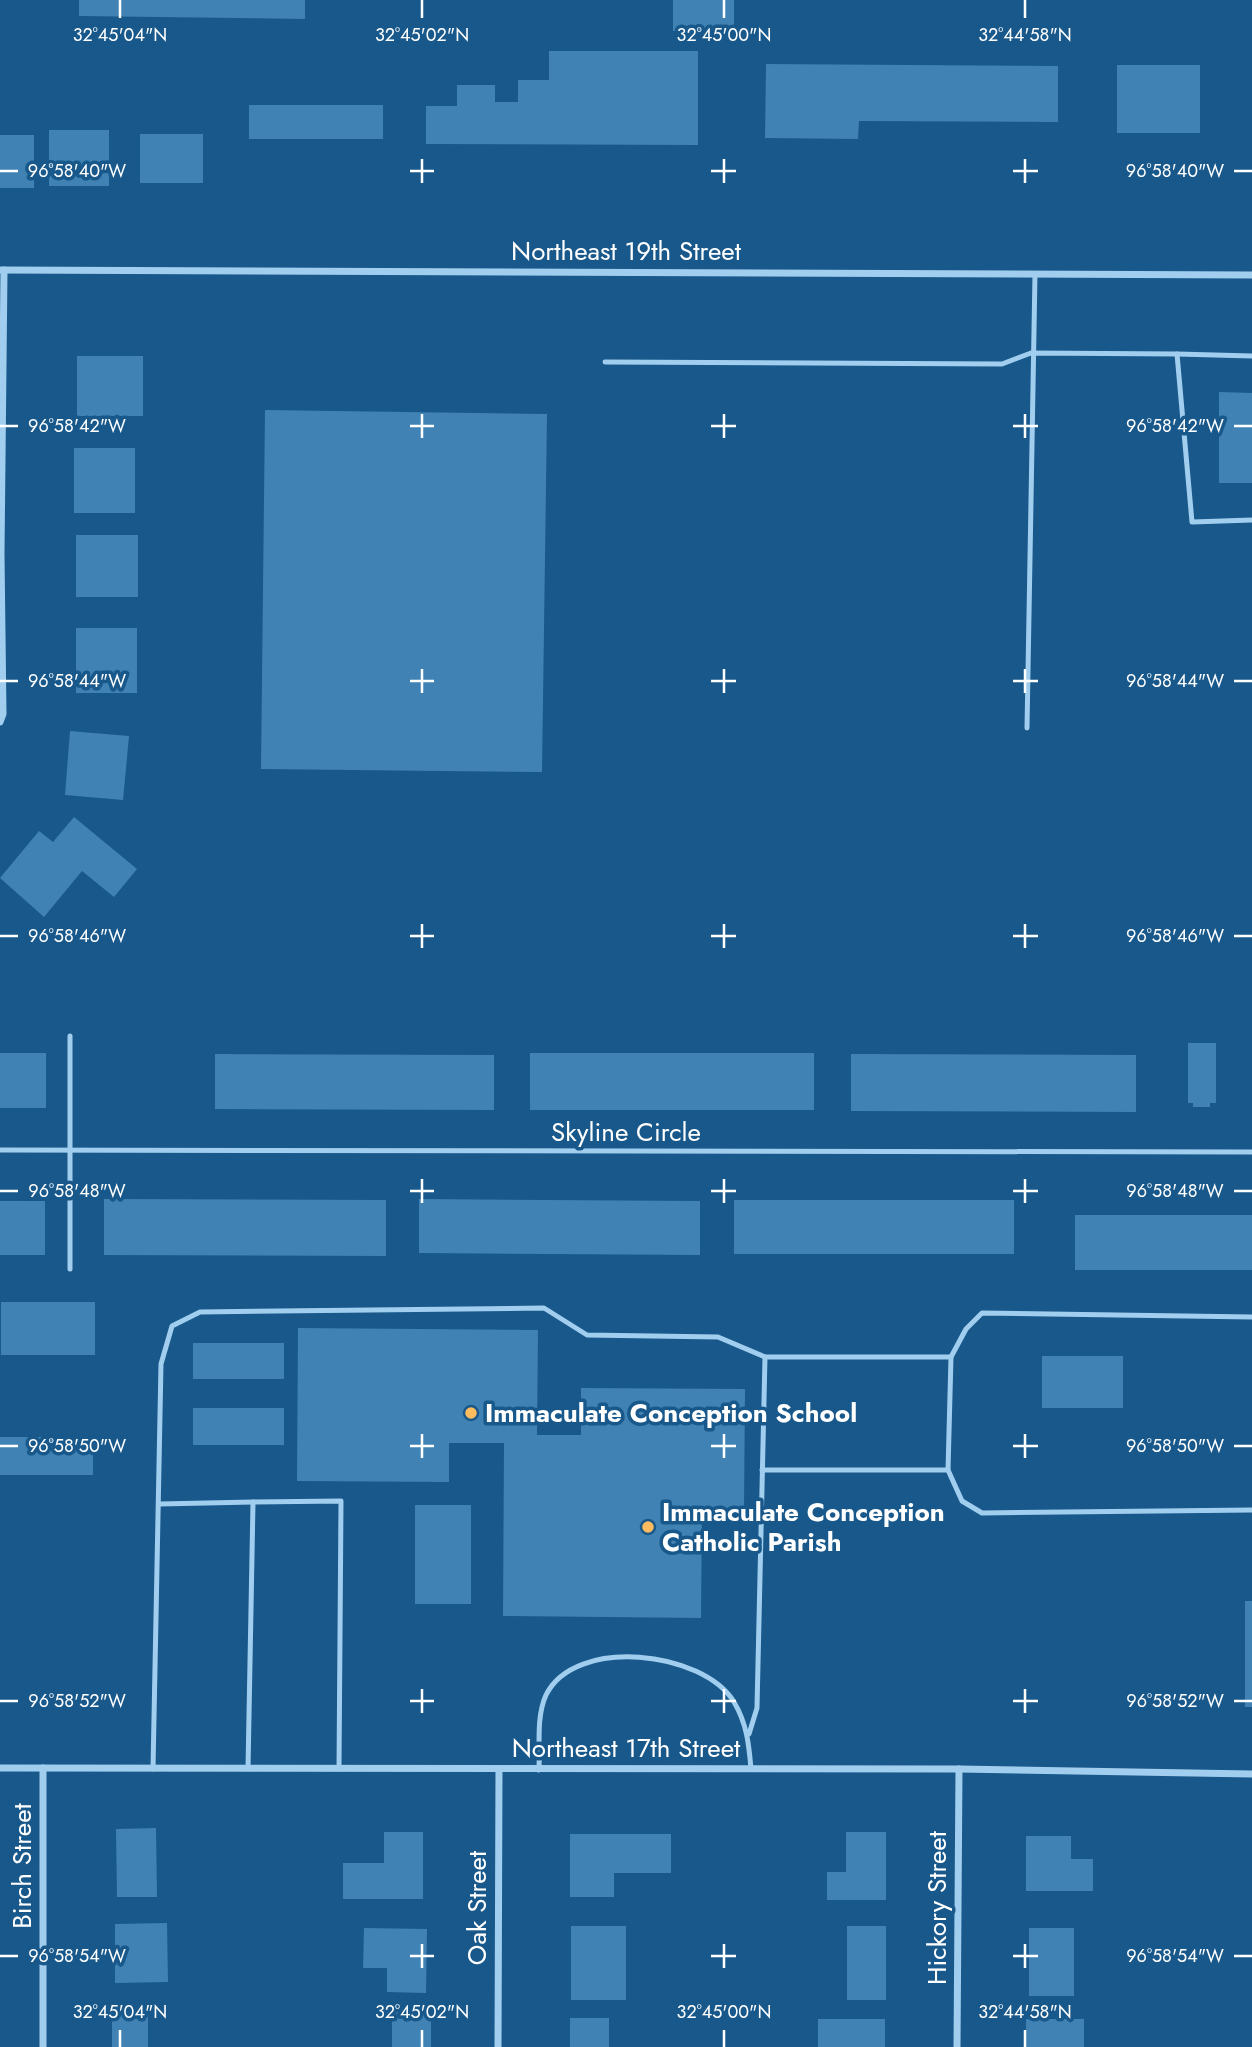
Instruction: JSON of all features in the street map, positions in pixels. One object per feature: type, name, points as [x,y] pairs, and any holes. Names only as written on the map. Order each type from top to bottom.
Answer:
[{"type":"street","name":"Northeast 19th Street","points":[[2,270],[1252,275]]},
{"type":"street","points":[[0,722],[3,714],[2,270]]},
{"type":"street","name":"Northeast 17th Street","points":[[0,1768],[959,1769],[1252,1774]]},
{"type":"street","name":"Birch Street","points":[[43,1768],[43,2047]]},
{"type":"street","name":"Hickory Street","points":[[957,2047],[959,1769]]},
{"type":"street","name":"Oak Street","points":[[498,2047],[499,1770]]},
{"type":"lane","points":[[1027,728],[1031,353],[1035,274]]},
{"type":"lane","points":[[605,362],[1002,364],[1031,353],[1252,356]]},
{"type":"lane","points":[[1177,354],[1192,522],[1252,520]]},
{"type":"lane","points":[[70,1036],[70,1269]]},
{"type":"lane","name":"Skyline Circle","points":[[0,1150],[1252,1152]]},
{"type":"lane","points":[[153,1769],[161,1364],[172,1326],[200,1312],[544,1308],[587,1335],[718,1337],[765,1357],[951,1357]]},
{"type":"lane","points":[[1252,1317],[982,1313],[966,1329],[951,1357],[948,1471],[962,1501],[982,1513],[1252,1510]]},
{"type":"lane","points":[[748,1734],[757,1708],[765,1357]]},
{"type":"lane","points":[[762,1470],[948,1471]]},
{"type":"lane","points":[[159,1504],[341,1501],[339,1769]]},
{"type":"lane","points":[[248,1769],[253,1502]]},
{"type":"lane","points":[[540,1770],[540,1716],[547,1695],[564,1671],[587,1661],[630,1657],[664,1660],[693,1670],[733,1700],[748,1734],[751,1769]]},
{"type":"building","points":[[79,0],[305,0],[305,19],[79,16]]},
{"type":"building","points":[[673,0],[734,0],[734,31],[673,31]]},
{"type":"building","points":[[549,51],[698,51],[698,145],[426,144],[426,106],[457,106],[457,85],[495,85],[495,102],[518,102],[518,80],[549,80]]},
{"type":"building","points":[[766,64],[1058,66],[1058,122],[859,121],[858,139],[765,138]]},
{"type":"building","points":[[1117,65],[1200,65],[1200,133],[1117,133]]},
{"type":"building","points":[[249,105],[383,105],[383,139],[249,139]]},
{"type":"building","points":[[49,130],[109,130],[109,186],[49,186]]},
{"type":"building","points":[[140,134],[203,134],[203,183],[140,183]]},
{"type":"building","points":[[0,135],[34,135],[34,188],[0,188]]},
{"type":"building","points":[[77,356],[143,356],[143,416],[77,416]]},
{"type":"building","points":[[1219,392],[1252,393],[1252,483],[1219,483]]},
{"type":"building","points":[[265,410],[547,414],[542,772],[261,769]]},
{"type":"building","points":[[74,448],[135,448],[135,513],[74,513]]},
{"type":"building","points":[[76,535],[138,535],[138,597],[76,597]]},
{"type":"building","points":[[76,628],[137,628],[137,693],[76,693]]},
{"type":"building","points":[[70,731],[129,736],[123,800],[65,795]]},
{"type":"building","points":[[74,817],[137,869],[114,897],[82,871],[44,917],[0,878],[39,831],[53,842]]},
{"type":"building","points":[[1188,1043],[1216,1043],[1216,1103],[1210,1103],[1210,1107],[1193,1107],[1193,1103],[1188,1103]]},
{"type":"building","points":[[0,1053],[46,1053],[46,1108],[0,1108]]},
{"type":"building","points":[[530,1053],[814,1053],[814,1110],[530,1110]]},
{"type":"building","points":[[215,1054],[494,1055],[494,1110],[215,1109]]},
{"type":"building","points":[[851,1054],[1136,1055],[1136,1112],[851,1111]]},
{"type":"building","points":[[104,1199],[386,1200],[386,1256],[104,1255]]},
{"type":"building","points":[[419,1199],[700,1201],[700,1255],[419,1253]]},
{"type":"building","points":[[734,1200],[1014,1200],[1014,1254],[734,1254]]},
{"type":"building","points":[[0,1201],[45,1201],[45,1255],[0,1255]]},
{"type":"building","points":[[1075,1215],[1252,1215],[1252,1270],[1075,1270]]},
{"type":"building","points":[[1,1302],[95,1302],[95,1355],[1,1355]]},
{"type":"building","points":[[298,1328],[538,1330],[537,1435],[581,1435],[581,1388],[745,1389],[744,1511],[702,1511],[701,1618],[503,1616],[504,1443],[449,1443],[449,1482],[297,1481]]},
{"type":"building","points":[[193,1343],[284,1343],[284,1379],[193,1379]]},
{"type":"building","points":[[1042,1356],[1123,1356],[1123,1408],[1042,1408]]},
{"type":"building","points":[[193,1408],[284,1408],[284,1445],[193,1445]]},
{"type":"building","points":[[0,1437],[93,1437],[93,1475],[0,1475]]},
{"type":"building","points":[[415,1505],[471,1505],[471,1604],[415,1604]]},
{"type":"building","points":[[1245,1601],[1252,1601],[1252,1707],[1245,1707]]},
{"type":"building","points":[[156,1828],[157,1897],[117,1897],[116,1829]]},
{"type":"building","points":[[384,1832],[423,1832],[423,1899],[343,1899],[343,1863],[384,1863]]},
{"type":"building","points":[[846,1832],[886,1832],[886,1900],[827,1900],[827,1872],[846,1872]]},
{"type":"building","points":[[570,1834],[671,1834],[671,1873],[614,1873],[614,1897],[570,1897]]},
{"type":"building","points":[[1026,1836],[1071,1836],[1071,1859],[1093,1859],[1093,1891],[1026,1891]]},
{"type":"building","points":[[167,1923],[168,1982],[115,1983],[115,1924]]},
{"type":"building","points":[[571,1926],[626,1926],[626,2000],[571,2000]]},
{"type":"building","points":[[847,1926],[886,1926],[886,2000],[847,2000]]},
{"type":"building","points":[[364,1928],[427,1929],[426,1993],[387,1992],[387,1968],[363,1968]]},
{"type":"building","points":[[1029,1928],[1074,1928],[1074,1996],[1029,1996]]},
{"type":"building","points":[[112,2011],[148,2011],[148,2047],[112,2047]]},
{"type":"building","points":[[392,2012],[431,2012],[431,2047],[392,2047]]},
{"type":"building","points":[[570,2018],[609,2018],[609,2047],[570,2047]]},
{"type":"building","points":[[818,2019],[885,2019],[885,2047],[818,2047]]},
{"type":"building","points":[[1026,2019],[1084,2019],[1084,2047],[1026,2047]]},
{"type":"place","name":"Immaculate Conception School","points":[[471,1413]]},
{"type":"place","name":"Immaculate Conception Catholic Parish","points":[[648,1527]]}]
